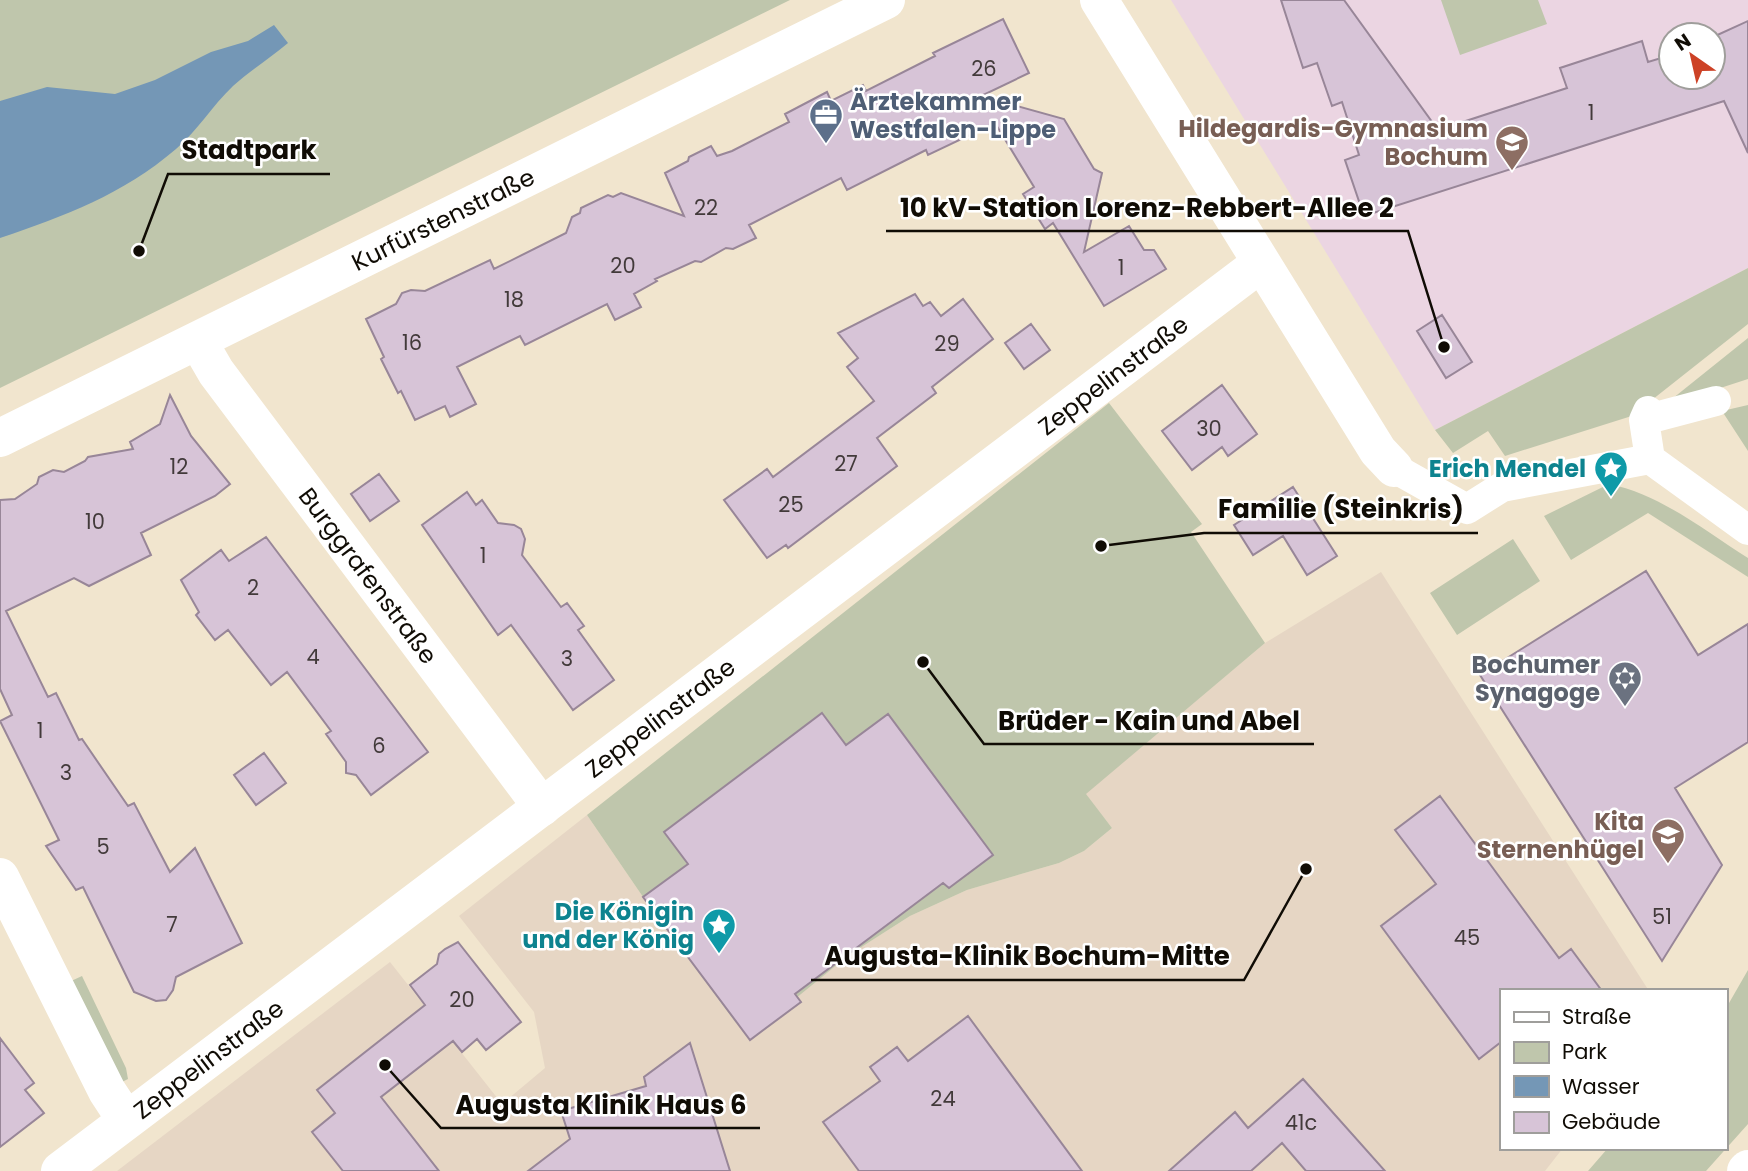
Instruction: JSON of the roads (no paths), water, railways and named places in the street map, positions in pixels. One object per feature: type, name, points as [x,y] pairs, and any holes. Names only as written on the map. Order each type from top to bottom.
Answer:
[{"type":"street","name":"Kurfürstenstraße","points":[[0,438],[886,0]]},
{"type":"street","points":[[1099,0],[1378,452],[1394,468],[1467,509],[1502,487],[1650,459],[1748,530]]},
{"type":"street","name":"Zeppelinstraße","points":[[60,1171],[1261,263]]},
{"type":"street","name":"Burggrafenstraße","points":[[198,341],[216,372],[542,807]]},
{"type":"street","points":[[1650,459],[1646,416],[1716,401]]},
{"type":"street","points":[[0,877],[107,1091],[126,1120]]},
{"type":"water","points":[[274,25],[288,43],[233,86],[184,142],[156,165],[114,192],[0,238],[0,101],[47,87],[115,94],[155,80],[211,52],[248,41]]},
{"type":"place","name":"Ärztekammer Westfalen-Lippe","points":[[826,145]]},
{"type":"place","name":"Hildegardis-Gymnasium Bochum","points":[[1512,172]]},
{"type":"place","name":"Stadtpark","points":[[139,251]]},
{"type":"place","name":"10 kV-Station Lorenz-Rebbert-Allee 2","points":[[1444,347]]},
{"type":"place","name":"Erich Mendel","points":[[1611,498]]},
{"type":"place","name":"Familie (Steinkris)","points":[[1101,546]]},
{"type":"place","name":"Brüder - Kain und Abel","points":[[923,662]]},
{"type":"place","name":"Bochumer Synagoge","points":[[1625,708]]},
{"type":"place","name":"Kita Sternenhügel","points":[[1668,865]]},
{"type":"place","name":"Augusta-Klinik Bochum-Mitte","points":[[1306,869]]},
{"type":"place","name":"Die Königin und der König","points":[[719,955]]},
{"type":"place","name":"Augusta Klinik Haus 6","points":[[385,1065]]}]
